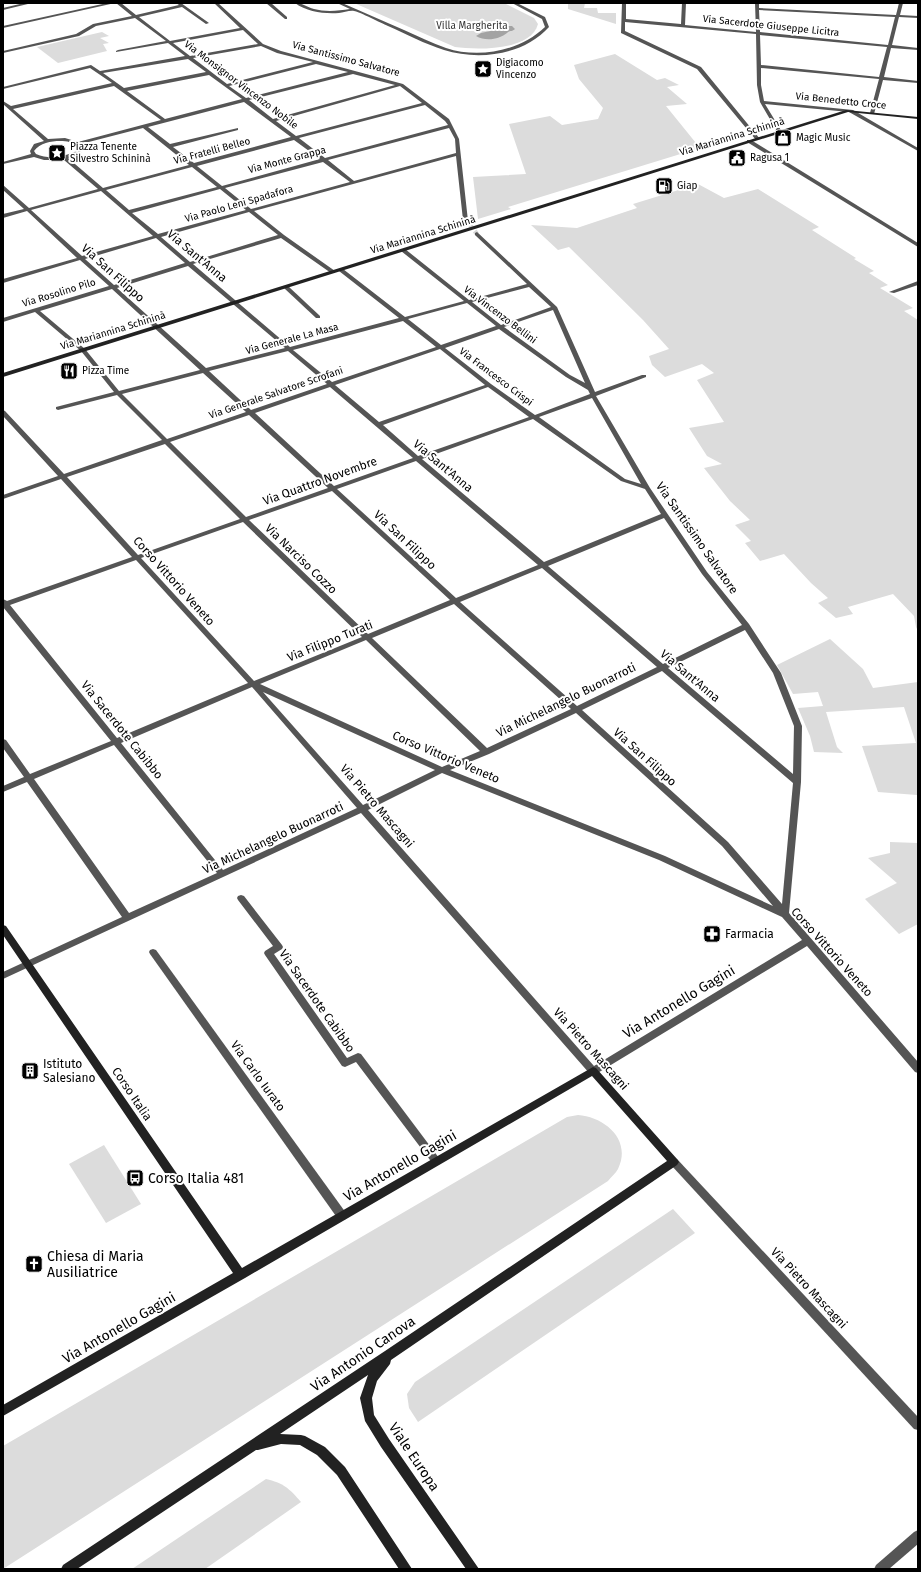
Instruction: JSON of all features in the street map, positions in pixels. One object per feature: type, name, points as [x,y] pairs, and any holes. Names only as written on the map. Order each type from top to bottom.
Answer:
[{"type":"main road","name":"Via Mariannina Schininà","points":[[3,375],[748,141],[849,111]]},
{"type":"main road","name":"Via Benedetto Croce","points":[[849,111],[918,118]]},
{"type":"main road","name":"Corso Italia","points":[[3,928],[240,1275]]},
{"type":"main road","name":"Via Antonello Gagini","points":[[3,1411],[593,1071]]},
{"type":"main road","name":"Via Pietro Mascagni","points":[[593,1071],[674,1162]]},
{"type":"main road","name":"Via Antonio Canova","points":[[67,1569],[389,1355],[674,1162]]},
{"type":"main road","name":"Viale Europa","points":[[389,1355],[372,1378],[366,1398],[369,1417],[385,1443],[473,1569]]},
{"type":"main road","points":[[252,1446],[281,1439],[301,1440],[321,1451],[341,1471],[406,1569]]},
{"type":"street","points":[[3,9],[30,3]]},
{"type":"street","points":[[3,27],[113,3]]},
{"type":"street","name":"Via Monsignor Vincenzo Nobile","points":[[118,3],[352,182]]},
{"type":"street","name":"Via Santissimo Salvatore","points":[[216,3],[261,45],[279,52],[401,85],[447,120],[457,139],[466,220]]},
{"type":"street","points":[[268,3],[286,18]]},
{"type":"street","points":[[297,3],[312,10],[324,12],[334,13],[356,10]]},
{"type":"street","points":[[339,3],[445,49],[464,53],[485,53],[520,47],[541,36],[547,27],[544,18],[514,3]]},
{"type":"street","points":[[624,3],[623,32],[699,68],[758,138]]},
{"type":"street","points":[[683,26],[684,3]]},
{"type":"street","points":[[757,3],[759,85],[762,102],[780,132]]},
{"type":"street","points":[[872,113],[901,3]]},
{"type":"street","points":[[3,52],[77,35],[95,25],[180,4],[207,23]]},
{"type":"street","points":[[758,9],[898,14],[918,17]]},
{"type":"street","name":"Via Sacerdote Giuseppe Licitra","points":[[623,20],[918,49]]},
{"type":"street","points":[[118,51],[243,29]]},
{"type":"street","points":[[100,72],[261,45]]},
{"type":"street","points":[[226,86],[318,62]]},
{"type":"street","points":[[3,88],[91,66],[165,121]]},
{"type":"street","points":[[759,66],[918,82]]},
{"type":"street","points":[[34,155],[32,151],[33,148],[40,143],[47,141],[68,140],[78,143],[355,72]]},
{"type":"street","points":[[123,90],[210,73]]},
{"type":"street","points":[[10,108],[115,84]]},
{"type":"street","points":[[272,121],[401,85]]},
{"type":"street","points":[[3,102],[47,141]]},
{"type":"street","name":"Via Benedetto Croce","points":[[762,102],[849,111]]},
{"type":"street","name":"Via Fratelli Belleo","points":[[3,216],[426,103]]},
{"type":"street","points":[[849,111],[918,150]]},
{"type":"street","points":[[144,126],[282,236],[333,272]]},
{"type":"street","name":"Via Monte Grappa","points":[[129,212],[451,126]]},
{"type":"street","points":[[169,146],[236,129]]},
{"type":"street","points":[[748,141],[918,245]]},
{"type":"street","points":[[3,163],[34,155],[44,159],[66,158],[78,152],[81,147],[78,143]]},
{"type":"street","name":"Via Paolo Leni Spadafora","points":[[3,280],[250,210],[458,154]]},
{"type":"street","name":"Via Sant'Anna","points":[[66,158],[797,782]]},
{"type":"street","name":"Via San Filippo","points":[[3,187],[455,601],[725,844],[785,915]]},
{"type":"street","name":"Via Santissimo Salvatore","points":[[476,234],[556,308],[592,392],[647,488],[704,573],[746,626],[777,672],[798,726],[797,782],[785,915]]},
{"type":"street","name":"Via Rosolino Pilo","points":[[3,320],[282,236]]},
{"type":"street","name":"Via Vincenzo Bellini","points":[[402,250],[467,302],[592,392]]},
{"type":"street","name":"Via Francesco Crispi","points":[[341,270],[489,385],[623,480],[647,488]]},
{"type":"street","points":[[892,292],[918,283]]},
{"type":"street","name":"Via Generale La Masa","points":[[58,408],[119,394],[530,285]]},
{"type":"street","points":[[286,287],[318,317]]},
{"type":"street","name":"Via Generale Salvatore Scrofani","points":[[3,497],[556,308]]},
{"type":"street","name":"Via Narciso Cozzo","points":[[36,310],[83,350],[119,394],[244,519],[486,752]]},
{"type":"street","name":"Via Quattro Novembre","points":[[4,603],[137,558],[534,417],[592,392],[644,376]]},
{"type":"street","points":[[378,425],[489,385]]},
{"type":"street","name":"Corso Vittorio Veneto","points":[[3,412],[252,684],[442,770],[662,858],[785,915],[918,1069]]},
{"type":"street","name":"Via Filippo Turati","points":[[3,789],[252,684],[665,515]]},
{"type":"street","name":"Via Sacerdote Cabibbo","points":[[4,603],[222,874]]},
{"type":"street","name":"Via Michelangelo Buonarroti","points":[[3,976],[362,809],[442,770],[486,752],[576,710],[746,626]]},
{"type":"street","name":"Via Pietro Mascagni","points":[[252,684],[593,1071]]},
{"type":"street","points":[[3,742],[128,918]]},
{"type":"street","name":"Via Sacerdote Cabibbo","points":[[241,898],[279,947],[268,953],[345,1063],[358,1057],[436,1161]]},
{"type":"street","name":"Via Antonello Gagini","points":[[593,1071],[808,941]]},
{"type":"street","name":"Via Carlo Iurato","points":[[153,952],[342,1216]]},
{"type":"street","name":"Via Pietro Mascagni","points":[[674,1162],[918,1424]]},
{"type":"street","points":[[880,1569],[918,1536]]},
{"type":"green space","name":"Villa Margherita","points":[[354,3],[504,3],[534,18],[538,24],[533,33],[514,44],[489,48],[455,47]]},
{"type":"green space","points":[[568,3],[585,3],[584,8],[597,8],[598,13],[616,13],[616,24],[568,9]]},
{"type":"green space","points":[[102,32],[109,36],[100,38],[109,43],[103,44],[107,51],[58,63],[37,47]]},
{"type":"green space","points":[[615,54],[657,80],[665,78],[679,85],[667,87],[687,104],[666,106],[700,148],[508,207],[511,209],[478,219],[473,177],[526,174],[509,124],[550,116],[562,125],[598,119],[603,108],[579,79],[574,65]]},
{"type":"green space","points":[[698,184],[724,198],[758,189],[819,227],[812,230],[874,271],[869,273],[888,285],[880,288],[913,308],[904,311],[918,320],[918,631],[914,616],[893,594],[848,607],[853,614],[836,618],[818,603],[828,598],[811,583],[784,554],[760,561],[745,543],[751,541],[735,525],[750,520],[730,501],[704,468],[722,464],[707,456],[689,428],[724,422],[697,380],[714,373],[702,364],[665,377],[652,365],[649,356],[669,349],[643,320],[569,247],[558,250],[531,225],[577,228],[637,208],[633,204]]},
{"type":"green space","points":[[830,639],[863,669],[873,688],[918,682],[918,802],[917,795],[878,792],[862,746],[916,743],[904,707],[826,712],[837,747],[843,753],[814,752],[810,736],[798,708],[823,706],[818,692],[793,694],[777,665]]},
{"type":"green space","points":[[890,842],[918,843],[918,924],[899,934],[865,899],[897,883],[868,858],[890,853]]},
{"type":"green space","points":[[578,1115],[598,1120],[606,1125],[619,1140],[621,1158],[618,1169],[608,1181],[3,1569],[3,1446],[567,1117]]},
{"type":"green space","points":[[104,1145],[141,1204],[106,1223],[69,1164]]},
{"type":"green space","points":[[673,1209],[695,1233],[418,1422],[409,1408],[407,1394],[415,1382]]},
{"type":"green space","points":[[266,1479],[277,1482],[285,1487],[301,1502],[205,1569],[132,1569]]},
{"type":"shaded area","points":[[500,26],[512,26],[515,29],[501,37],[493,39],[484,39],[476,36],[481,33],[495,30]]},
{"type":"tunnel","points":[[466,220],[477,234]]},
{"type":"place","name":"Digiacomo Vincenzo","points":[[483,69]]},
{"type":"place","name":"Magic Music","points":[[783,138]]},
{"type":"place","name":"Piazza Tenente Silvestro Schininà","points":[[57,153]]},
{"type":"place","name":"Ragusa 1","points":[[737,158]]},
{"type":"place","name":"Giap","points":[[664,186]]},
{"type":"place","name":"Pizza Time","points":[[69,371]]},
{"type":"place","name":"Farmacia","points":[[712,934]]},
{"type":"place","name":"Istituto Salesiano","points":[[30,1071]]},
{"type":"place","name":"Corso Italia 481","points":[[135,1178]]},
{"type":"place","name":"Chiesa di Maria Ausiliatrice","points":[[34,1264]]}]
